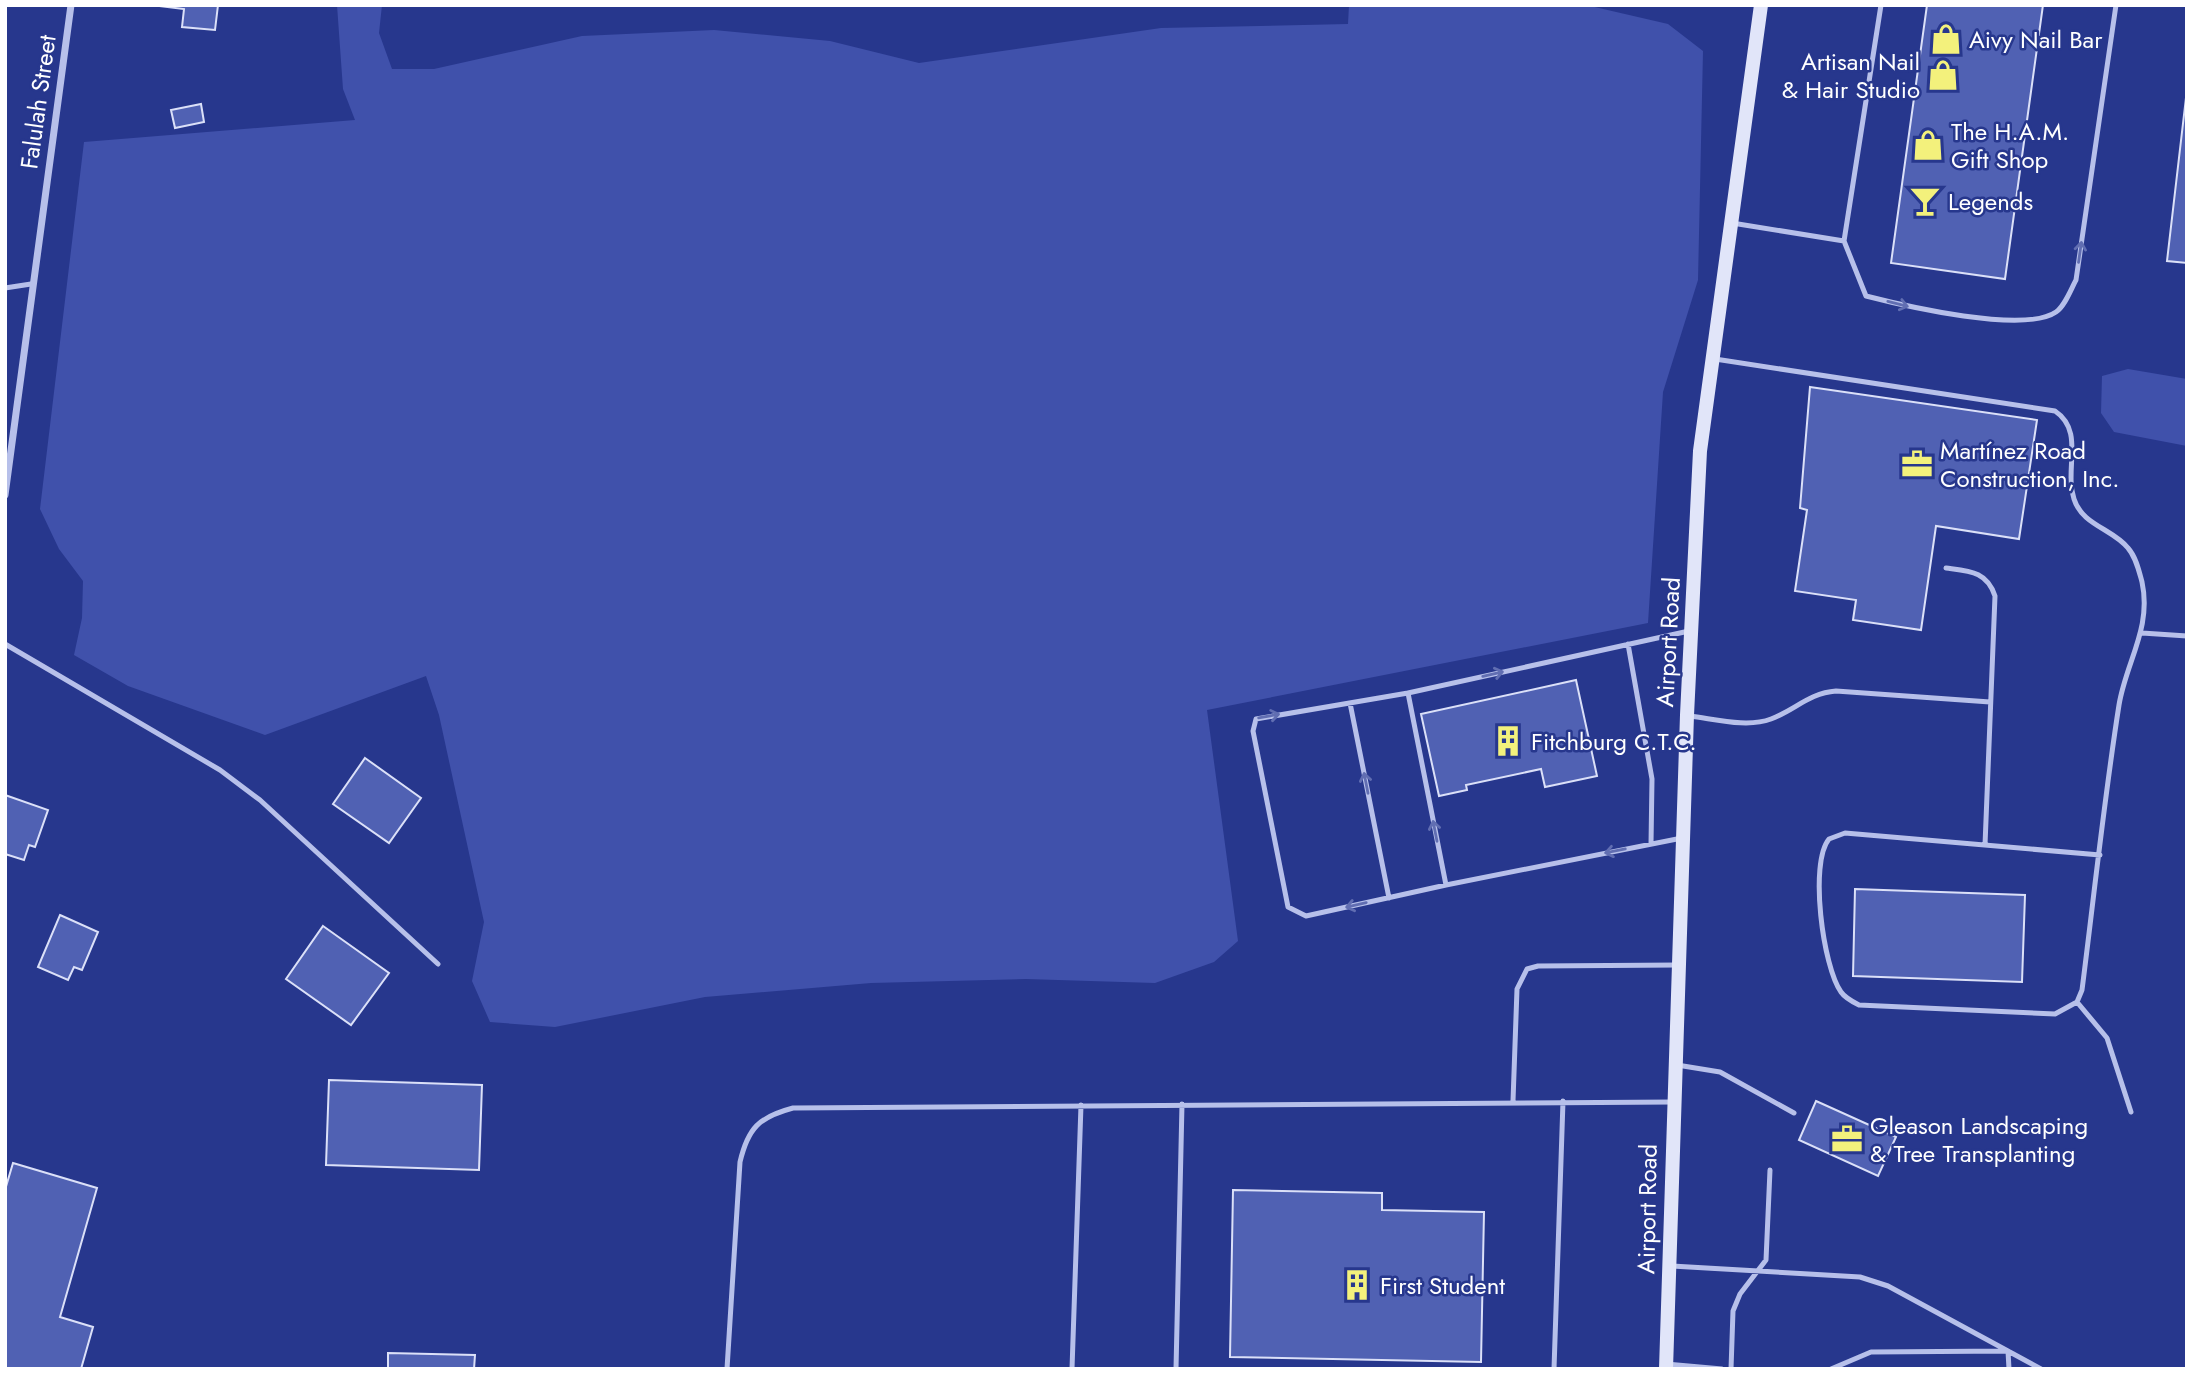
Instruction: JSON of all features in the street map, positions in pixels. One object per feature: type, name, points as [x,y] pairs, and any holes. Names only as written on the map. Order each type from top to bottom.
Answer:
[{"type":"main road","name":"Airport Road","points":[[1666,1366],[1682,838],[1700,451],[1729,222],[1761,5]]},
{"type":"street","name":"Falulah Street","points":[[5,495],[31,284],[71,5]]},
{"type":"lane","points":[[1881,5],[1844,241],[1866,296],[1923,310],[2035,322],[2059,311],[2076,280],[2116,5]]},
{"type":"lane","points":[[1729,222],[1844,241]]},
{"type":"lane","points":[[5,288],[31,284]]},
{"type":"lane","points":[[1712,358],[2055,411],[2065,418],[2070,428],[2071,489],[2075,503],[2083,515],[2128,547],[2136,562],[2145,601],[2142,633],[2124,679],[2082,990],[2077,1002],[2055,1014],[1858,1005],[1842,994],[1825,954],[1819,861],[1829,839],[1845,833],[2100,855]]},
{"type":"lane","points":[[1946,568],[1977,572],[1992,586],[1994,596],[1985,845]]},
{"type":"lane","points":[[1682,838],[1306,916],[1288,907],[1253,731],[1256,719],[1408,693],[1691,631]]},
{"type":"lane","points":[[2142,633],[2187,636]]},
{"type":"lane","points":[[5,644],[219,770],[260,800],[438,964]]},
{"type":"lane","points":[[1628,644],[1654,797],[1651,844]]},
{"type":"lane","points":[[1687,715],[1757,723],[1773,719],[1812,696],[1836,691],[1990,702]]},
{"type":"lane","points":[[1408,693],[1446,885]]},
{"type":"lane","points":[[1350,703],[1389,898]]},
{"type":"lane","points":[[1513,1101],[1517,989],[1527,969],[1538,966],[1678,965]]},
{"type":"lane","points":[[2077,1002],[2107,1038],[2131,1112]]},
{"type":"lane","points":[[1674,1065],[1720,1072],[1794,1113]]},
{"type":"lane","points":[[1554,1369],[1563,1101]]},
{"type":"lane","points":[[727,1369],[740,1162],[746,1139],[758,1123],[793,1108],[1673,1102]]},
{"type":"lane","points":[[1176,1369],[1182,1104]]},
{"type":"lane","points":[[1072,1369],[1081,1105]]},
{"type":"lane","points":[[1731,1369],[1733,1311],[1750,1280],[1762,1270],[1768,1248],[1770,1170]]},
{"type":"lane","points":[[1669,1265],[1860,1277],[1888,1286],[2041,1369]]},
{"type":"lane","points":[[1831,1369],[1871,1352],[2008,1351]]},
{"type":"lane","points":[[2008,1351],[2009,1369]]},
{"type":"lane","points":[[1666,1366],[1722,1369]]},
{"type":"shaded area","points":[[337,5],[382,5],[379,33],[392,69],[434,69],[582,36],[714,30],[830,41],[919,63],[1161,28],[1348,24],[1349,5],[1586,5],[1668,24],[1703,51],[1698,280],[1663,392],[1648,623],[1207,710],[1238,941],[1214,962],[1155,983],[1026,979],[871,983],[705,997],[555,1027],[490,1022],[472,981],[484,922],[439,715],[426,676],[265,735],[128,686],[74,655],[82,618],[83,581],[59,549],[40,509],[84,142],[355,120],[343,89]]},
{"type":"shaded area","points":[[2128,369],[2187,379],[2187,446],[2114,432],[2101,413],[2102,376]]},
{"type":"building","points":[[151,5],[218,5],[215,30],[182,27],[184,9]]},
{"type":"building","points":[[1927,5],[2043,5],[2005,279],[1891,263]]},
{"type":"building","points":[[2187,89],[2187,263],[2167,261]]},
{"type":"building","points":[[201,104],[204,122],[175,128],[171,110]]},
{"type":"building","name":"Martínez Road Construction, Inc.","points":[[1810,387],[2037,420],[2019,539],[1936,526],[1921,630],[1853,620],[1856,600],[1795,591],[1807,510],[1800,508]]},
{"type":"building","name":"Fitchburg C.T.C.","points":[[1576,680],[1597,776],[1545,787],[1541,769],[1466,785],[1467,790],[1439,796],[1421,714]]},
{"type":"building","points":[[365,758],[421,798],[389,843],[333,804]]},
{"type":"building","points":[[5,795],[48,810],[35,847],[29,845],[24,860],[5,854]]},
{"type":"building","points":[[1855,889],[2025,895],[2022,982],[1853,976]]},
{"type":"building","points":[[60,915],[98,932],[82,970],[74,967],[68,980],[38,967]]},
{"type":"building","points":[[323,926],[389,973],[351,1025],[286,979]]},
{"type":"building","points":[[329,1080],[482,1085],[479,1170],[326,1165]]},
{"type":"building","name":"Gleason Landscaping & Tree Transplanting","points":[[1816,1101],[1896,1137],[1878,1176],[1799,1140]]},
{"type":"building","points":[[13,1163],[97,1188],[60,1317],[93,1327],[81,1369],[5,1369],[5,1190]]},
{"type":"building","name":"First Student","points":[[1233,1190],[1382,1193],[1382,1210],[1484,1212],[1481,1362],[1230,1357]]},
{"type":"building","points":[[388,1353],[475,1355],[474,1369],[388,1369]]},
{"type":"place","name":"Aivy Nail Bar","points":[[1946,39]]},
{"type":"place","name":"Artisan Nail & Hair Studio","points":[[1943,75]]},
{"type":"place","name":"The H.A.M. Gift Shop","points":[[1928,145]]},
{"type":"place","name":"Legends","points":[[1925,201]]},
{"type":"place","name":"Martínez Road Construction, Inc.","points":[[1917,464]]},
{"type":"place","name":"Fitchburg C.T.C.","points":[[1508,741]]},
{"type":"place","name":"Gleason Landscaping & Tree Transplanting","points":[[1847,1139]]},
{"type":"place","name":"First Student","points":[[1357,1285]]}]
